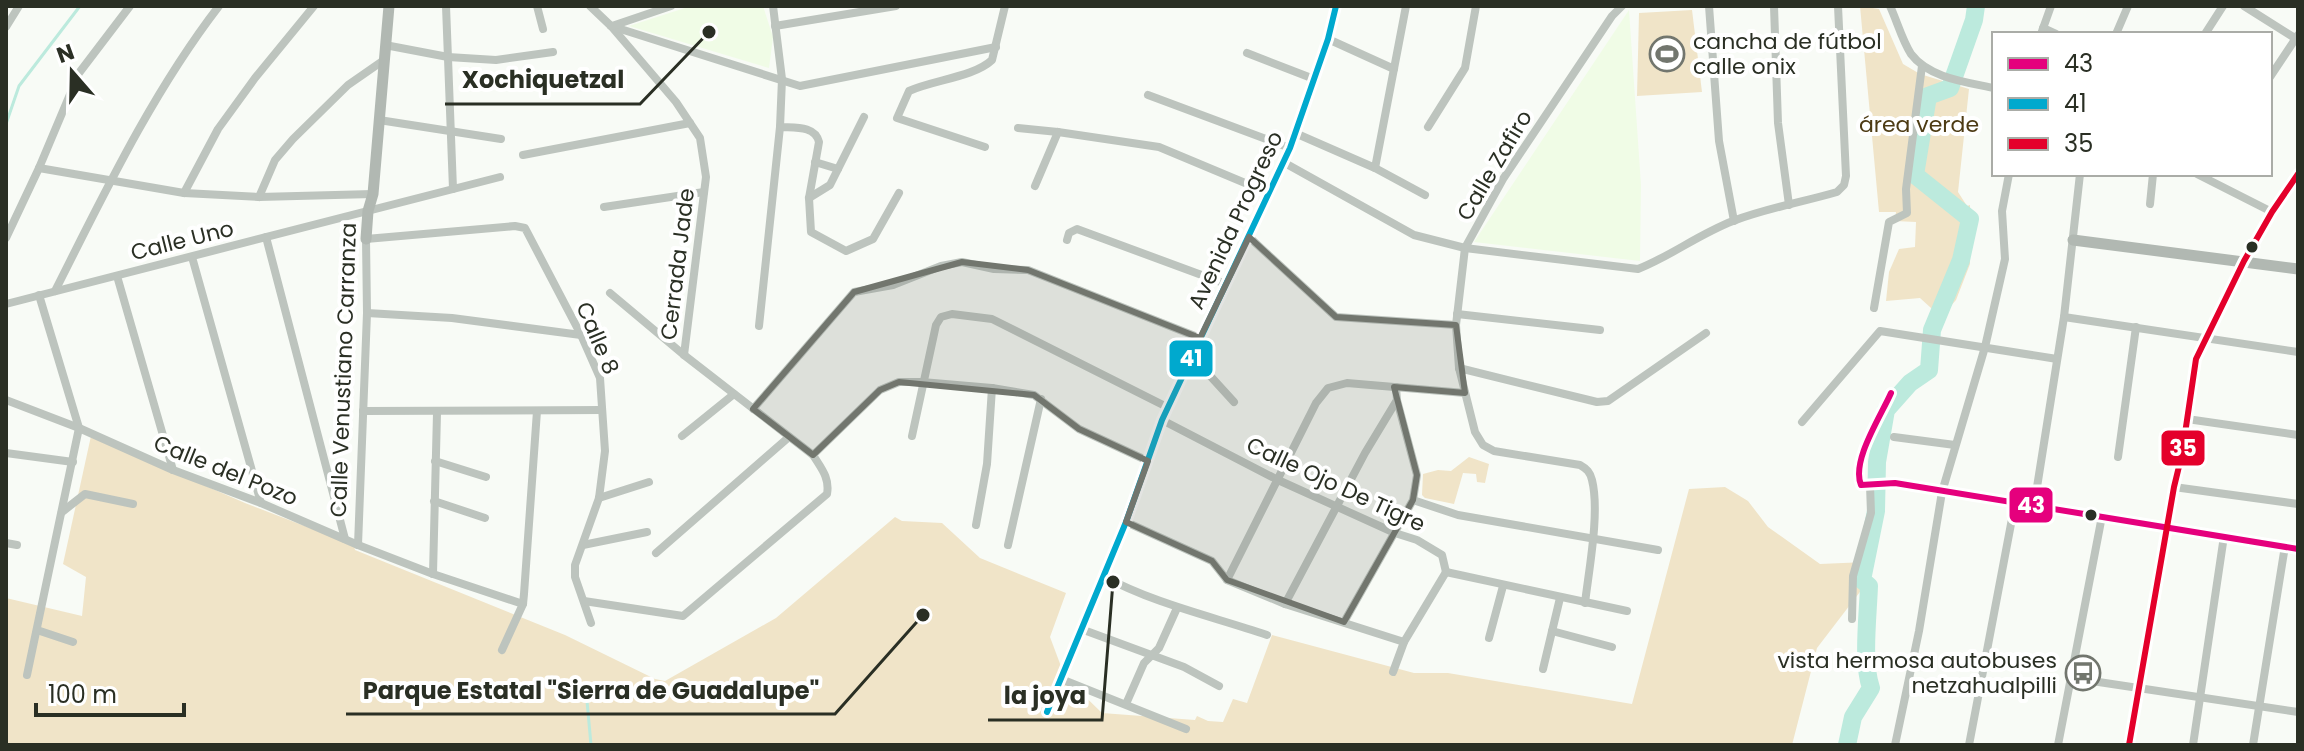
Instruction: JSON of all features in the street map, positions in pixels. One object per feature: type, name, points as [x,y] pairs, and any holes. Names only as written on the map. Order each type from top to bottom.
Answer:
[{"type":"street","points":[[6,27],[19,6]]},
{"type":"street","points":[[6,238],[79,73],[130,6]]},
{"type":"street","points":[[55,291],[110,182],[189,45],[219,6]]},
{"type":"street","points":[[184,193],[218,129],[314,6]]},
{"type":"street","name":"Calle Venustiano Carranza","points":[[358,545],[367,313],[366,239],[373,194],[389,6]]},
{"type":"street","points":[[446,6],[453,189]]},
{"type":"street","points":[[537,6],[543,29]]},
{"type":"street","name":"Cerrada Jade","points":[[590,6],[676,102],[700,138],[706,177],[684,355],[813,455]]},
{"type":"street","points":[[611,26],[671,6]]},
{"type":"street","points":[[759,326],[780,127],[782,79],[773,6]]},
{"type":"street","points":[[775,26],[896,6]]},
{"type":"street","points":[[985,147],[897,118],[909,91],[987,66],[996,47],[1005,6]]},
{"type":"street","name":"Avenida Progreso","points":[[1047,712],[1126,522],[1167,407],[1290,148],[1328,39],[1336,6]]},
{"type":"street","points":[[1375,168],[1406,6]]},
{"type":"street","points":[[1428,127],[1465,68],[1476,6]]},
{"type":"street","name":"Calle Zafiro","points":[[1592,539],[1594,497],[1592,478],[1587,469],[1580,465],[1494,451],[1483,445],[1475,432],[1459,368],[1456,325],[1465,248],[1503,179],[1612,16],[1622,6]]},
{"type":"street","points":[[1709,6],[1719,141],[1734,221]]},
{"type":"street","points":[[1774,6],[1778,123],[1789,205]]},
{"type":"street","points":[[1283,162],[1414,235],[1465,248],[1638,269],[1734,221],[1837,192],[1844,185],[1838,6]]},
{"type":"street","points":[[1890,6],[1910,52],[1922,66],[1943,75],[1992,88]]},
{"type":"street","points":[[2042,31],[2051,6]]},
{"type":"street","points":[[2117,32],[2128,6]]},
{"type":"street","points":[[2206,32],[2223,6]]},
{"type":"street","points":[[2244,6],[2297,37],[2272,74]]},
{"type":"street","points":[[611,26],[800,86],[996,47]]},
{"type":"street","points":[[1328,39],[1394,69]]},
{"type":"street","points":[[385,45],[448,57],[496,60],[553,52]]},
{"type":"street","points":[[1247,53],[1314,79]]},
{"type":"street","points":[[259,197],[275,160],[293,139],[348,85],[384,60]]},
{"type":"street","points":[[1874,308],[1889,222],[1907,213],[1906,189],[1922,66]]},
{"type":"street","points":[[1148,95],[1290,148]]},
{"type":"street","points":[[809,198],[830,185],[864,117]]},
{"type":"street","points":[[379,120],[501,139]]},
{"type":"street","points":[[523,155],[690,123]]},
{"type":"street","points":[[780,127],[812,130],[817,134],[819,142],[809,198],[811,232],[846,251],[873,239],[899,193]]},
{"type":"street","points":[[1018,128],[1159,147],[1269,193]]},
{"type":"street","points":[[1035,186],[1058,132]]},
{"type":"street","points":[[1295,133],[1375,168],[1425,195]]},
{"type":"street","points":[[815,162],[838,169]]},
{"type":"street","points":[[39,168],[184,193],[259,197],[373,194]]},
{"type":"street","points":[[2129,745],[2196,359],[2244,261],[2298,174]]},
{"type":"street","points":[[1895,745],[1919,631],[1942,492],[1985,347],[2005,259],[2002,211],[2009,176]]},
{"type":"street","points":[[2034,506],[2064,317],[2080,176]]},
{"type":"street","points":[[2150,204],[2153,176]]},
{"type":"street","points":[[2204,176],[2272,212]]},
{"type":"street","name":"Calle Uno","points":[[6,304],[500,177]]},
{"type":"street","points":[[604,207],[704,192]]},
{"type":"street","name":"Calle 8","points":[[366,239],[515,226],[525,228],[600,378],[605,451],[599,498],[575,565],[575,577],[591,623]]},
{"type":"street","points":[[1067,240],[1069,233],[1077,229],[1226,284]]},
{"type":"street","points":[[266,237],[345,539]]},
{"type":"street","points":[[1249,237],[1336,317],[1456,325]]},
{"type":"street","points":[[2073,240],[2298,269]]},
{"type":"street","points":[[192,257],[261,503]]},
{"type":"street","points":[[753,409],[854,292],[893,285],[941,266],[962,262],[994,269],[1028,270],[1200,338]]},
{"type":"street","points":[[117,276],[173,470]]},
{"type":"street","points":[[610,293],[684,355]]},
{"type":"street","points":[[27,675],[79,428],[39,295]]},
{"type":"street","points":[[367,313],[452,318],[581,335]]},
{"type":"street","points":[[912,436],[936,325],[941,317],[952,314],[992,319],[1167,407]]},
{"type":"street","points":[[1457,314],[1600,330]]},
{"type":"street","points":[[2064,317],[2298,352]]},
{"type":"street","points":[[2118,457],[2136,327]]},
{"type":"street","points":[[1802,422],[1880,331],[2057,359]]},
{"type":"street","points":[[1459,368],[1597,402],[1608,401],[1706,333]]},
{"type":"street","points":[[1192,356],[1234,402]]},
{"type":"street","points":[[584,601],[683,616],[827,494],[827,478],[813,455],[880,390],[899,382],[992,388],[1034,395],[1079,429],[1148,461]]},
{"type":"street","points":[[1227,580],[1316,403],[1328,388],[1347,383],[1465,393]]},
{"type":"street","points":[[1344,622],[1413,500],[1417,475],[1396,387]]},
{"type":"street","points":[[976,525],[987,464],[992,388]]},
{"type":"street","points":[[1891,393],[1860,461],[1857,475],[1861,485],[1895,483],[2298,549]]},
{"type":"street","points":[[682,436],[734,394]]},
{"type":"street","points":[[1008,545],[1041,399]]},
{"type":"street","name":"Calle del Pozo","points":[[6,400],[358,545],[523,604]]},
{"type":"street","points":[[1285,604],[1336,506],[1397,400]]},
{"type":"street","points":[[363,411],[602,410]]},
{"type":"street","points":[[502,650],[523,604],[537,411]]},
{"type":"street","points":[[433,574],[437,413]]},
{"type":"street","points":[[2187,419],[2298,435]]},
{"type":"street","name":"Calle Ojo De Tigre","points":[[1162,420],[1278,480],[1417,540],[1442,555],[1446,572]]},
{"type":"street","points":[[656,553],[789,437]]},
{"type":"street","points":[[1894,437],[1955,445]]},
{"type":"street","points":[[6,453],[73,462]]},
{"type":"street","points":[[435,461],[486,477]]},
{"type":"street","points":[[599,498],[649,482]]},
{"type":"street","points":[[1852,619],[1853,576],[1871,513],[1873,485]]},
{"type":"street","points":[[2174,487],[2298,504]]},
{"type":"street","points":[[62,512],[85,494],[133,504]]},
{"type":"street","points":[[1413,500],[1458,515],[1658,550]]},
{"type":"street","points":[[434,501],[485,518]]},
{"type":"street","points":[[1969,745],[2015,503]]},
{"type":"street","points":[[2058,745],[2102,516]]},
{"type":"street","points":[[1126,522],[1212,561],[1227,580],[1285,604],[1404,642]]},
{"type":"street","points":[[583,545],[647,532]]},
{"type":"street","points":[[2193,745],[2224,536]]},
{"type":"street","points":[[1585,603],[1592,539]]},
{"type":"street","points":[[6,543],[17,545]]},
{"type":"street","points":[[2253,745],[2285,546]]},
{"type":"street","points":[[1393,672],[1404,642],[1446,572],[1627,611]]},
{"type":"street","points":[[1103,576],[1136,593],[1177,608],[1267,635]]},
{"type":"street","points":[[1489,638],[1503,586]]},
{"type":"street","points":[[1543,669],[1560,598]]},
{"type":"street","points":[[1126,704],[1144,663],[1159,648],[1177,608]]},
{"type":"street","points":[[1081,629],[1184,667],[1219,686]]},
{"type":"street","points":[[37,630],[73,642]]},
{"type":"street","points":[[1552,631],[1612,647]]},
{"type":"street","points":[[2072,678],[2298,712]]},
{"type":"street","points":[[1061,679],[1186,729]]},
{"type":"highlighted area","points":[[1249,237],[1336,317],[1456,325],[1465,393],[1394,387],[1417,475],[1413,500],[1344,622],[1227,580],[1212,561],[1126,522],[1148,461],[1079,429],[1034,395],[899,382],[880,390],[813,455],[753,409],[854,292],[962,262],[1028,270],[1200,338]]},
{"type":"shaded area","points":[[691,6],[763,6],[773,37],[769,68],[629,26]]},
{"type":"shaded area","points":[[1629,10],[1641,185],[1640,261],[1474,242]]},
{"type":"green space","name":"área verde","points":[[1860,6],[1879,9],[1903,64],[1920,74],[1969,89],[1958,192],[1967,206],[1970,205],[1970,264],[1956,300],[1941,317],[1920,298],[1886,301],[1889,272],[1899,249],[1915,247],[1916,222],[1895,221],[1896,212],[1879,212]]},
{"type":"green space","points":[[1692,10],[1702,92],[1637,96],[1639,13]]},
{"type":"green space","points":[[91,436],[245,503],[354,545],[355,550],[565,635],[665,681],[776,618],[895,517],[902,521],[942,523],[980,558],[1066,593],[1050,637],[1065,677],[1102,713],[1195,720],[1197,716],[1208,721],[1223,722],[1233,699],[1247,703],[1272,635],[1414,673],[1448,673],[1632,704],[1689,489],[1725,487],[1748,501],[1768,527],[1820,564],[1866,562],[1866,584],[1817,648],[1792,745],[6,745],[6,598],[82,616],[86,577],[63,564]]},
{"type":"green space","points":[[1469,457],[1489,464],[1485,483],[1477,482],[1476,474],[1463,473],[1454,504],[1422,495],[1423,474],[1451,471]]},
{"type":"waterway","points":[[6,124],[19,86],[80,6]]},
{"type":"waterway","points":[[1847,745],[1853,717],[1871,688],[1866,652],[1869,586],[1862,580],[1876,511],[1877,462],[1886,410],[1910,383],[1929,370],[1932,330],[1961,260],[1970,219],[1915,175],[1928,96],[1950,88],[1976,6]]},
{"type":"waterway","points":[[586,690],[591,745]]},
{"type":"transit line","name":"41","points":[[1047,712],[1126,522],[1162,420],[1290,148],[1328,39],[1336,6]]},
{"type":"transit line","name":"35","points":[[2129,745],[2182,454],[2196,359],[2244,261],[2298,174]]},
{"type":"transit line","name":"43","points":[[1891,393],[1863,451],[1859,475],[1861,485],[1895,483],[2298,549]]},
{"type":"place","name":"Xochiquetzal","points":[[709,32]]},
{"type":"place","name":"cancha de fútbol calle onix","points":[[1667,54]]},
{"type":"place","name":"la joya","points":[[1113,582]]},
{"type":"place","name":"Parque Estatal \"Sierra de Guadalupe\"","points":[[923,615]]},
{"type":"place","name":"vista hermosa autobuses netzahualpilli","points":[[2083,673]]}]
